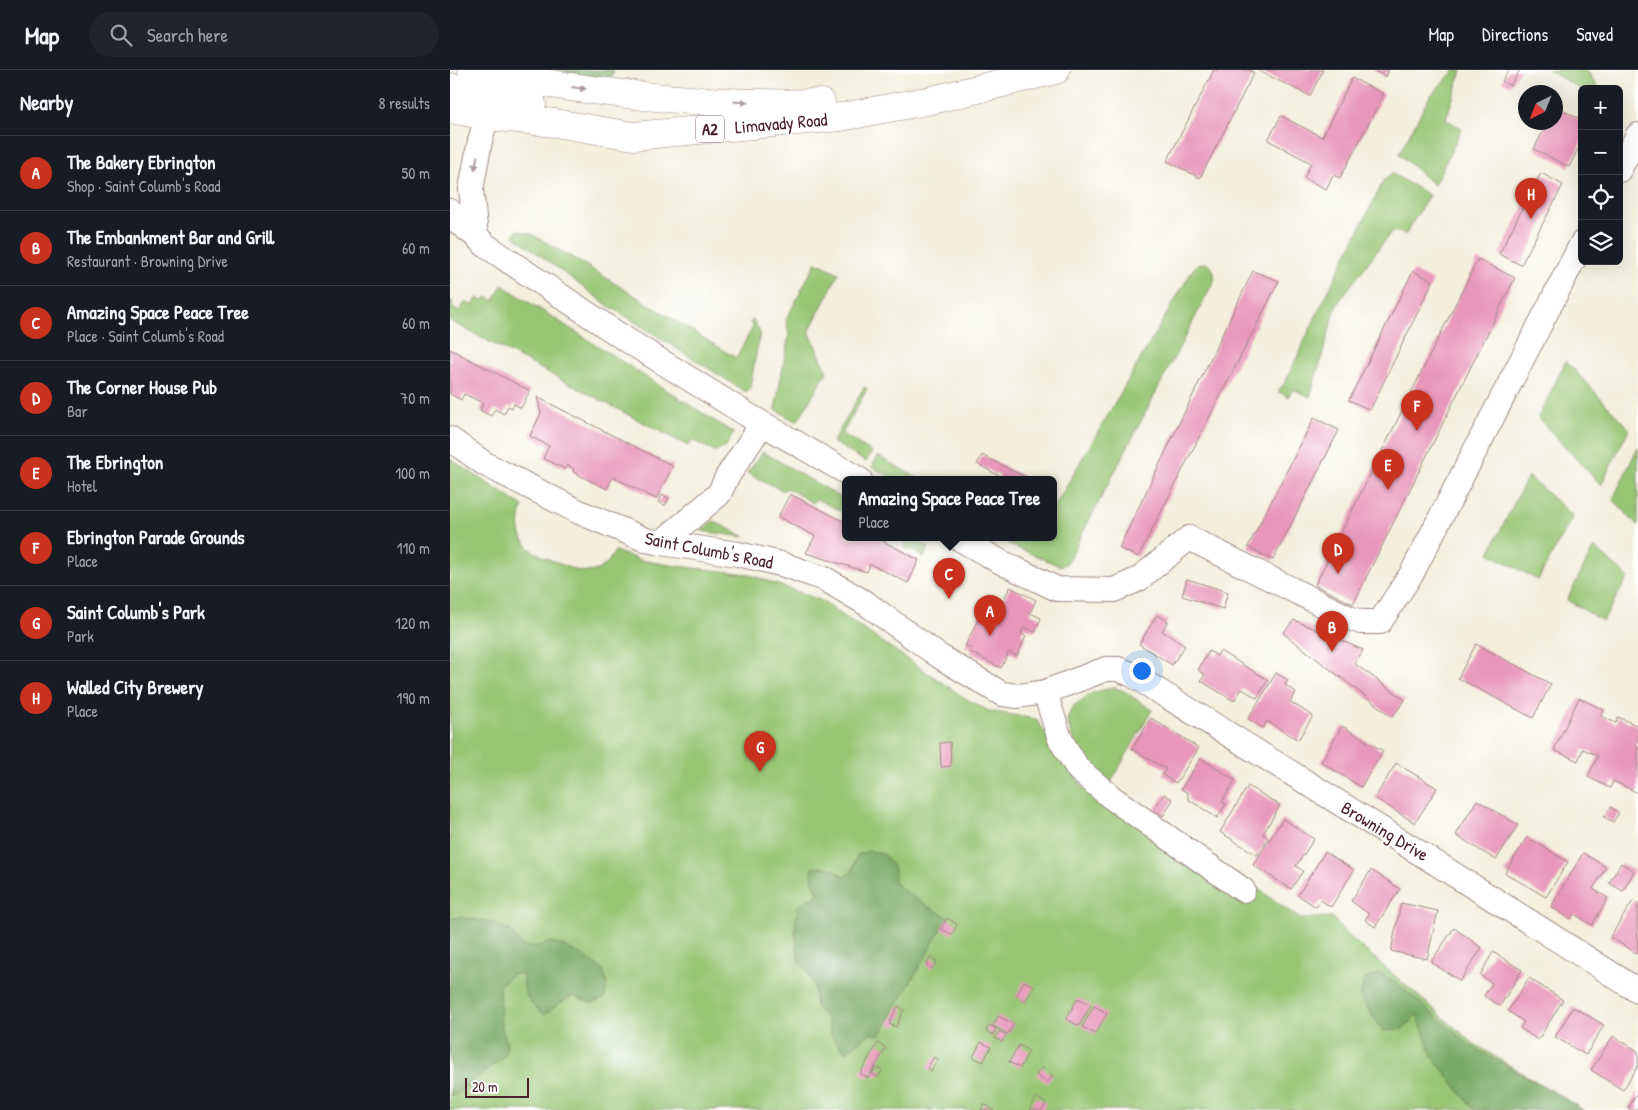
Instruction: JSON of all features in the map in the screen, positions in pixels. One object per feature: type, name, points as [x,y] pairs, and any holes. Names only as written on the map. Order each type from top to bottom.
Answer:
[{"type":"highway","name":"Limavady Road","points":[[470,92],[555,123],[633,136],[841,117],[932,100],[1056,70]]},
{"type":"highway","name":"Limavady Road","points":[[470,92],[633,95],[721,102],[809,103],[932,100]]},
{"type":"street","points":[[470,92],[480,141],[471,190],[476,236]]},
{"type":"street","points":[[1623,162],[1638,134]]},
{"type":"street","points":[[450,211],[456,222],[485,245],[622,337],[762,424],[853,476]]},
{"type":"street","points":[[963,541],[999,561],[1057,589],[1114,590],[1139,580],[1188,538],[1349,618],[1361,622],[1380,622],[1412,573],[1578,251]]},
{"type":"street","points":[[661,543],[719,494],[727,477],[762,424]]},
{"type":"street","name":"Saint Columb's Road","points":[[450,439],[485,464],[579,512],[646,540],[738,554],[780,564],[825,579],[867,604],[939,656],[1002,694],[1018,696],[1045,692],[1106,669],[1118,669],[1131,674]]},
{"type":"street","name":"Browning Drive","points":[[1131,674],[1227,735],[1428,857],[1638,991]]},
{"type":"street","points":[[1045,692],[1060,739],[1078,769],[1111,797],[1243,890]]},
{"type":"green space","points":[[557,70],[614,70],[611,80]]},
{"type":"green space","points":[[1455,70],[1462,70],[1446,119],[1462,129],[1434,185],[1399,154],[1430,96]]},
{"type":"green space","points":[[1548,70],[1587,70],[1596,85],[1578,85],[1578,88]]},
{"type":"green space","points":[[1391,173],[1429,195],[1406,234],[1392,231],[1337,304],[1310,397],[1293,389],[1288,397],[1278,391],[1285,383],[1384,180]]},
{"type":"green space","points":[[518,230],[533,235],[585,265],[736,358],[753,327],[750,323],[753,319],[760,332],[750,388],[746,392],[606,304],[514,236]]},
{"type":"green space","points":[[816,262],[839,273],[809,331],[827,372],[797,422],[775,409],[789,335],[786,320]]},
{"type":"green space","points":[[1206,263],[1211,267],[1214,281],[1067,563],[1060,566],[1004,541],[1057,541],[1057,502],[1193,269],[1198,264]]},
{"type":"green space","points":[[502,285],[734,433],[725,448],[714,451],[692,440],[688,446],[450,321],[450,301],[453,302],[451,307],[460,311],[465,302],[473,306],[477,298],[483,301],[486,297],[494,301]]},
{"type":"green space","points":[[1566,361],[1629,429],[1601,485],[1538,418]]},
{"type":"green space","points":[[864,387],[867,389],[842,434],[872,452],[866,462],[833,442]]},
{"type":"green space","points":[[1638,447],[1638,526],[1613,499]]},
{"type":"green space","points":[[763,452],[842,498],[842,512],[816,499],[813,503],[787,488],[784,491],[747,473]]},
{"type":"green space","points":[[878,456],[914,476],[889,476],[872,467]]},
{"type":"green space","points":[[450,459],[523,506],[520,516],[522,538],[530,549],[544,557],[569,568],[586,572],[602,567],[609,561],[615,551],[640,560],[748,574],[820,600],[968,700],[989,711],[1036,719],[1084,789],[1249,882],[1300,919],[1332,917],[1344,932],[1473,1043],[1583,1110],[450,1110]]},
{"type":"green space","points":[[1528,476],[1573,516],[1538,580],[1489,553]]},
{"type":"green space","points":[[713,521],[745,537],[702,531]]},
{"type":"green space","points":[[902,541],[918,541],[929,547],[924,557],[904,547],[906,543]]},
{"type":"green space","points":[[1594,547],[1628,577],[1603,621],[1567,600]]},
{"type":"green space","points":[[1114,687],[1124,691],[1152,710],[1110,784],[1087,766],[1072,736],[1067,720],[1072,707],[1092,693]]},
{"type":"green space","points":[[869,851],[884,854],[894,870],[894,882],[919,901],[948,917],[880,1035],[870,1033],[846,1052],[837,1044],[830,1032],[827,1019],[816,1007],[814,986],[807,970],[799,962],[795,933],[797,907],[808,899],[814,898],[818,892],[813,882],[812,868],[829,868],[844,877],[852,871],[857,855]]},
{"type":"green space","points":[[460,917],[490,922],[511,931],[521,946],[533,947],[551,942],[566,947],[587,958],[603,970],[607,984],[604,999],[591,1003],[573,996],[544,1015],[527,997],[523,974],[513,974],[499,985],[501,1024],[507,1045],[504,1057],[456,1094],[450,1095],[450,919]]},
{"type":"green space","points":[[1381,973],[1404,989],[1471,1046],[1583,1110],[1474,1110],[1432,1056],[1417,1014],[1403,1029],[1383,1031],[1360,997],[1365,979]]},
{"type":"building","points":[[1214,70],[1249,70],[1254,73],[1200,178],[1167,161]]},
{"type":"building","points":[[1257,70],[1323,70],[1310,96]]},
{"type":"building","points":[[1373,70],[1389,70],[1386,77]]},
{"type":"building","points":[[1509,70],[1520,70],[1510,86],[1502,81]]},
{"type":"building","points":[[1352,78],[1384,94],[1340,178],[1333,175],[1326,189],[1304,178],[1311,163],[1268,140],[1281,116],[1322,137]]},
{"type":"building","points":[[1563,110],[1578,118],[1578,149],[1569,167],[1534,149],[1544,130],[1563,130]]},
{"type":"building","points":[[1541,173],[1563,185],[1521,265],[1499,254]]},
{"type":"building","points":[[1478,259],[1515,278],[1353,604],[1315,585]]},
{"type":"building","points":[[1253,271],[1279,281],[1138,557],[1119,548]]},
{"type":"building","points":[[1413,271],[1433,281],[1370,410],[1349,400]]},
{"type":"building","points":[[450,349],[530,391],[521,408],[514,404],[512,408],[508,406],[504,414],[495,409],[491,416],[480,410],[483,403],[464,394],[461,400],[450,394]]},
{"type":"building","points":[[537,397],[673,466],[656,499],[613,477],[607,489],[573,472],[574,469],[567,465],[565,469],[543,458],[549,446],[530,436],[541,413]]},
{"type":"building","points":[[1314,418],[1339,430],[1273,560],[1248,547]]},
{"type":"building","points":[[982,455],[1023,476],[1000,476],[977,464]]},
{"type":"building","points":[[790,494],[842,520],[842,541],[883,541],[919,560],[908,583],[870,564],[867,572],[806,553],[815,536],[778,517]]},
{"type":"building","points":[[662,495],[669,498],[665,505],[658,502]]},
{"type":"building","points":[[1187,579],[1228,592],[1223,609],[1182,596]]},
{"type":"building","points":[[1010,587],[1036,600],[1030,613],[1041,618],[1035,632],[1024,627],[1021,634],[1026,636],[1017,656],[1009,652],[1001,668],[970,652],[972,649],[965,646],[990,595],[1003,601]]},
{"type":"building","points":[[1157,615],[1168,621],[1162,631],[1185,646],[1172,665],[1139,644]]},
{"type":"building","points":[[1294,620],[1363,650],[1355,664],[1405,700],[1392,717],[1283,633]]},
{"type":"building","points":[[1476,644],[1551,684],[1533,718],[1458,678]]},
{"type":"building","points":[[1209,651],[1217,656],[1220,651],[1268,680],[1257,698],[1242,689],[1234,701],[1201,681],[1205,675],[1198,670]]},
{"type":"building","points":[[1276,673],[1288,680],[1285,685],[1296,692],[1290,702],[1313,716],[1298,740],[1267,721],[1263,728],[1248,719]]},
{"type":"building","points":[[1579,698],[1604,710],[1601,716],[1616,723],[1618,717],[1638,726],[1638,739],[1635,745],[1638,747],[1638,793],[1613,781],[1610,788],[1588,777],[1598,756],[1583,749],[1578,761],[1554,750]]},
{"type":"building","points":[[1151,718],[1199,748],[1176,783],[1162,775],[1166,769],[1132,749]]},
{"type":"building","points":[[1342,726],[1383,751],[1361,787],[1321,762]]},
{"type":"building","points":[[950,742],[951,766],[941,767],[940,743]]},
{"type":"building","points":[[1201,758],[1235,780],[1222,802],[1226,804],[1217,818],[1188,799],[1188,793],[1181,789]]},
{"type":"building","points":[[1396,763],[1437,788],[1415,823],[1375,798]]},
{"type":"building","points":[[1248,786],[1280,805],[1263,834],[1268,838],[1257,855],[1220,832]]},
{"type":"building","points":[[1164,794],[1173,800],[1163,816],[1154,810]]},
{"type":"building","points":[[1477,800],[1518,825],[1496,860],[1456,835]]},
{"type":"building","points":[[1611,807],[1619,813],[1613,822],[1604,817]]},
{"type":"building","points":[[1283,819],[1314,839],[1296,866],[1303,871],[1291,889],[1253,865]]},
{"type":"building","points":[[1527,837],[1568,862],[1546,897],[1505,873]]},
{"type":"building","points":[[1325,852],[1354,870],[1331,907],[1321,900],[1316,907],[1298,895]]},
{"type":"building","points":[[1583,853],[1606,867],[1593,889],[1608,898],[1592,925],[1574,914],[1571,919],[1551,907]]},
{"type":"building","points":[[1621,863],[1634,871],[1623,891],[1609,883]]},
{"type":"building","points":[[1371,870],[1400,889],[1375,927],[1365,920],[1369,914],[1351,901]]},
{"type":"building","points":[[1633,901],[1638,904],[1638,954],[1610,937]]},
{"type":"building","points":[[1401,903],[1438,911],[1427,959],[1391,951]]},
{"type":"building","points":[[947,918],[957,924],[952,934],[941,929]]},
{"type":"building","points":[[1454,928],[1482,948],[1460,981],[1431,962]]},
{"type":"building","points":[[1493,952],[1522,970],[1500,1006],[1484,996],[1492,983],[1480,975]]},
{"type":"building","points":[[931,957],[937,961],[932,969],[926,965]]},
{"type":"building","points":[[1529,978],[1563,1000],[1538,1040],[1520,1028],[1524,1022],[1508,1011]]},
{"type":"building","points":[[1024,981],[1034,986],[1025,1002],[1016,996]]},
{"type":"building","points":[[1078,998],[1091,1005],[1079,1026],[1066,1019]]},
{"type":"building","points":[[898,1006],[904,1010],[896,1027],[889,1024]]},
{"type":"building","points":[[1094,1006],[1107,1013],[1095,1034],[1082,1027]]},
{"type":"building","points":[[1573,1007],[1604,1025],[1586,1055],[1555,1037]]},
{"type":"building","points":[[998,1016],[1014,1024],[1008,1034],[993,1026]]},
{"type":"building","points":[[989,1025],[996,1029],[993,1035],[986,1031]]},
{"type":"building","points":[[999,1031],[1006,1035],[1002,1042],[995,1038]]},
{"type":"building","points":[[1613,1036],[1638,1051],[1638,1066],[1623,1090],[1591,1070]]},
{"type":"building","points":[[981,1042],[991,1047],[983,1062],[973,1057]]},
{"type":"building","points":[[878,1043],[886,1048],[868,1078],[860,1073]]},
{"type":"building","points":[[1019,1045],[1029,1051],[1020,1068],[1009,1062]]},
{"type":"building","points":[[934,1057],[938,1059],[931,1071],[927,1068]]},
{"type":"building","points":[[876,1067],[882,1070],[878,1077],[872,1074]]},
{"type":"building","points":[[1042,1067],[1053,1076],[1047,1083],[1036,1075]]},
{"type":"building","points":[[1638,1091],[1638,1110],[1631,1110],[1628,1108]]},
{"type":"building","points":[[1036,1097],[1046,1103],[1042,1110],[1029,1110]]},
{"type":"building","points":[[984,1104],[994,1110],[981,1110]]},
{"type":"place","name":"Walled City Brewery","points":[[1531,219]]},
{"type":"place","name":"Ebrington Parade Grounds","points":[[1417,431]]},
{"type":"place","name":"The Ebrington","points":[[1388,490]]},
{"type":"place","name":"The Corner House Pub","points":[[1338,574]]},
{"type":"place","name":"Amazing Space Peace Tree","points":[[949,599]]},
{"type":"place","name":"The Bakery Ebrington","points":[[990,636]]},
{"type":"place","name":"The Embankment Bar and Grill","points":[[1332,652]]},
{"type":"place","name":"Saint Columb's Park","points":[[760,772]]}]
